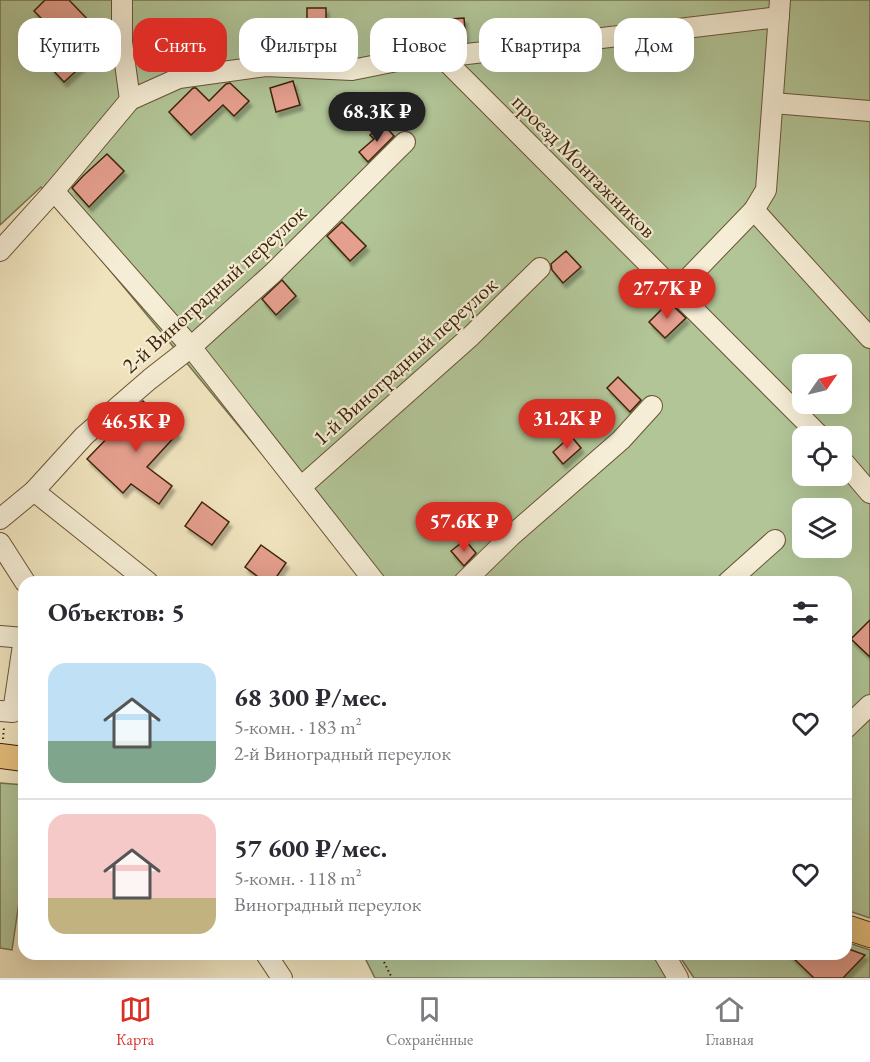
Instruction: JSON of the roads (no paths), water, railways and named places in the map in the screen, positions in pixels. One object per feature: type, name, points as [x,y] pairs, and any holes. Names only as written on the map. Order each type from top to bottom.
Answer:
[{"type":"main road","points":[[0,756],[18,758]]},
{"type":"main road","points":[[852,929],[870,935]]},
{"type":"street","points":[[122,0],[122,42],[129,100]]},
{"type":"street","points":[[467,53],[780,9],[766,190],[754,210],[675,292]]},
{"type":"street","points":[[3,243],[54,191],[129,100],[179,78],[266,66],[352,70],[370,66]]},
{"type":"street","name":"проезд Монтажников","points":[[457,72],[810,426]]},
{"type":"street","points":[[773,103],[870,111]]},
{"type":"street","name":"2-й Виноградный переулок","points":[[0,519],[34,491],[84,436],[191,347],[273,273],[405,142]]},
{"type":"street","points":[[54,191],[191,347],[370,576]]},
{"type":"street","points":[[754,210],[870,338]]},
{"type":"street","name":"1-й Виноградный переулок","points":[[301,487],[471,336],[540,268]]},
{"type":"street","points":[[470,576],[511,536],[621,440],[652,406]]},
{"type":"street","points":[[852,472],[870,493]]},
{"type":"street","points":[[34,491],[140,576]]},
{"type":"street","points":[[735,576],[775,540]]},
{"type":"street","points":[[0,543],[21,576]]},
{"type":"street","points":[[0,636],[18,638]]},
{"type":"street","points":[[0,711],[13,712],[18,678]]},
{"type":"street","points":[[852,722],[870,705]]},
{"type":"street","points":[[270,960],[282,978]]},
{"type":"street","points":[[668,960],[678,978]]}]
